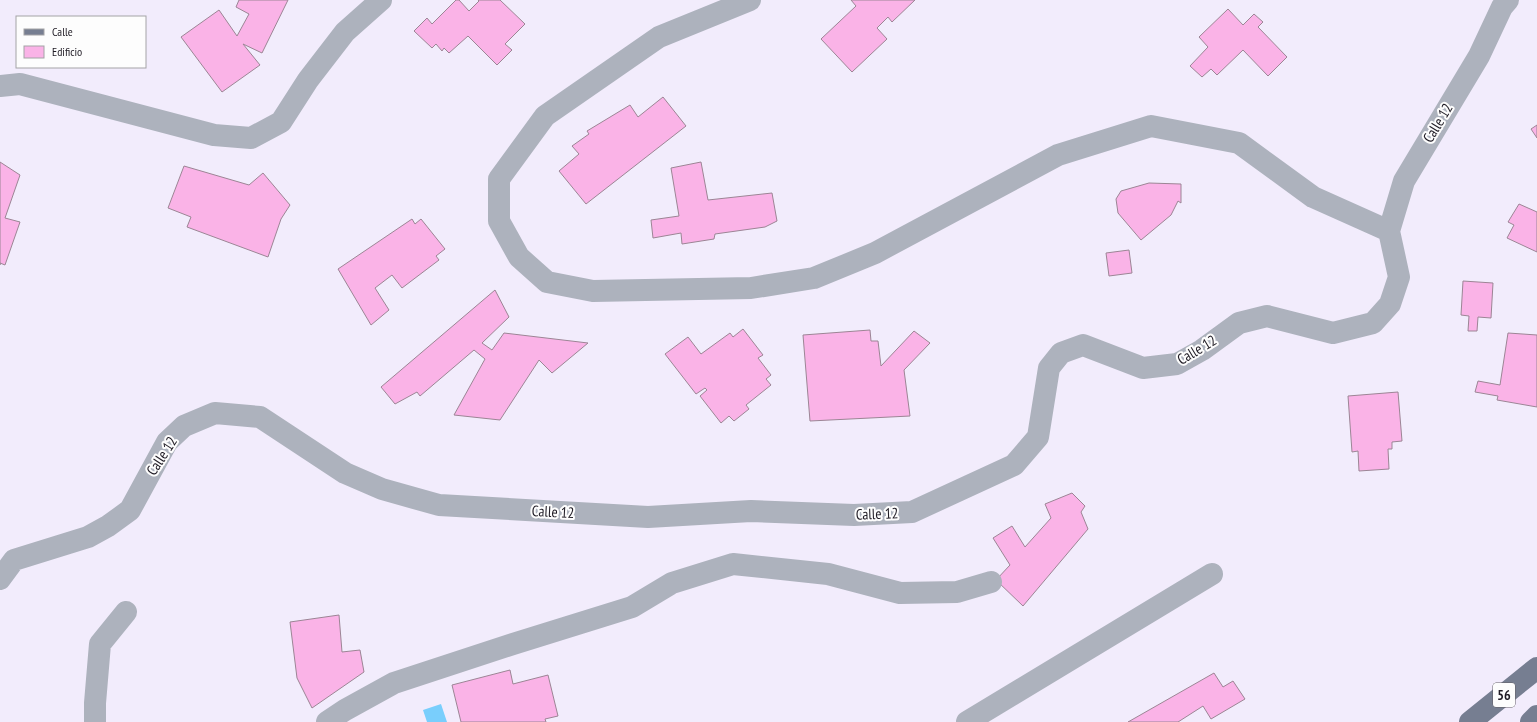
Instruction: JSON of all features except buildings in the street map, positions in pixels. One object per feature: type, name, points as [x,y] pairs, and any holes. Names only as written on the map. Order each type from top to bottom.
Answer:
[{"type":"main road","name":"56","points":[[1470,722],[1537,668]]},
{"type":"main road","name":"56","points":[[1531,722],[1537,716]]},
{"type":"street","points":[[0,86],[20,84],[214,135],[251,138],[281,122],[308,80],[345,32],[382,0]]},
{"type":"street","points":[[750,0],[659,37],[545,116],[499,179],[499,221],[519,257],[547,282],[593,291],[601,291],[751,288],[814,278],[875,253],[1058,155],[1151,126],[1239,143],[1313,197],[1390,231]]},
{"type":"street","name":"Calle 12","points":[[0,579],[14,560],[88,537],[108,526],[130,510],[167,442],[184,426],[215,413],[260,417],[345,473],[382,489],[439,505],[648,517],[751,511],[854,515],[912,512],[1014,465],[1038,436],[1049,368],[1061,353],[1083,345],[1143,368],[1177,364],[1202,350],[1239,323],[1267,316],[1332,333],[1373,323],[1390,304],[1399,278],[1390,231],[1404,181],[1479,56],[1502,7],[1508,0]]},
{"type":"street","points":[[327,722],[345,710],[394,683],[632,607],[672,584],[733,564],[828,574],[900,593],[957,592],[991,582]]},
{"type":"street","points":[[967,722],[1212,574]]},
{"type":"street","points":[[95,722],[95,703],[100,644],[126,612]]},
{"type":"water","points":[[441,704],[447,722],[427,722],[423,710]]}]
